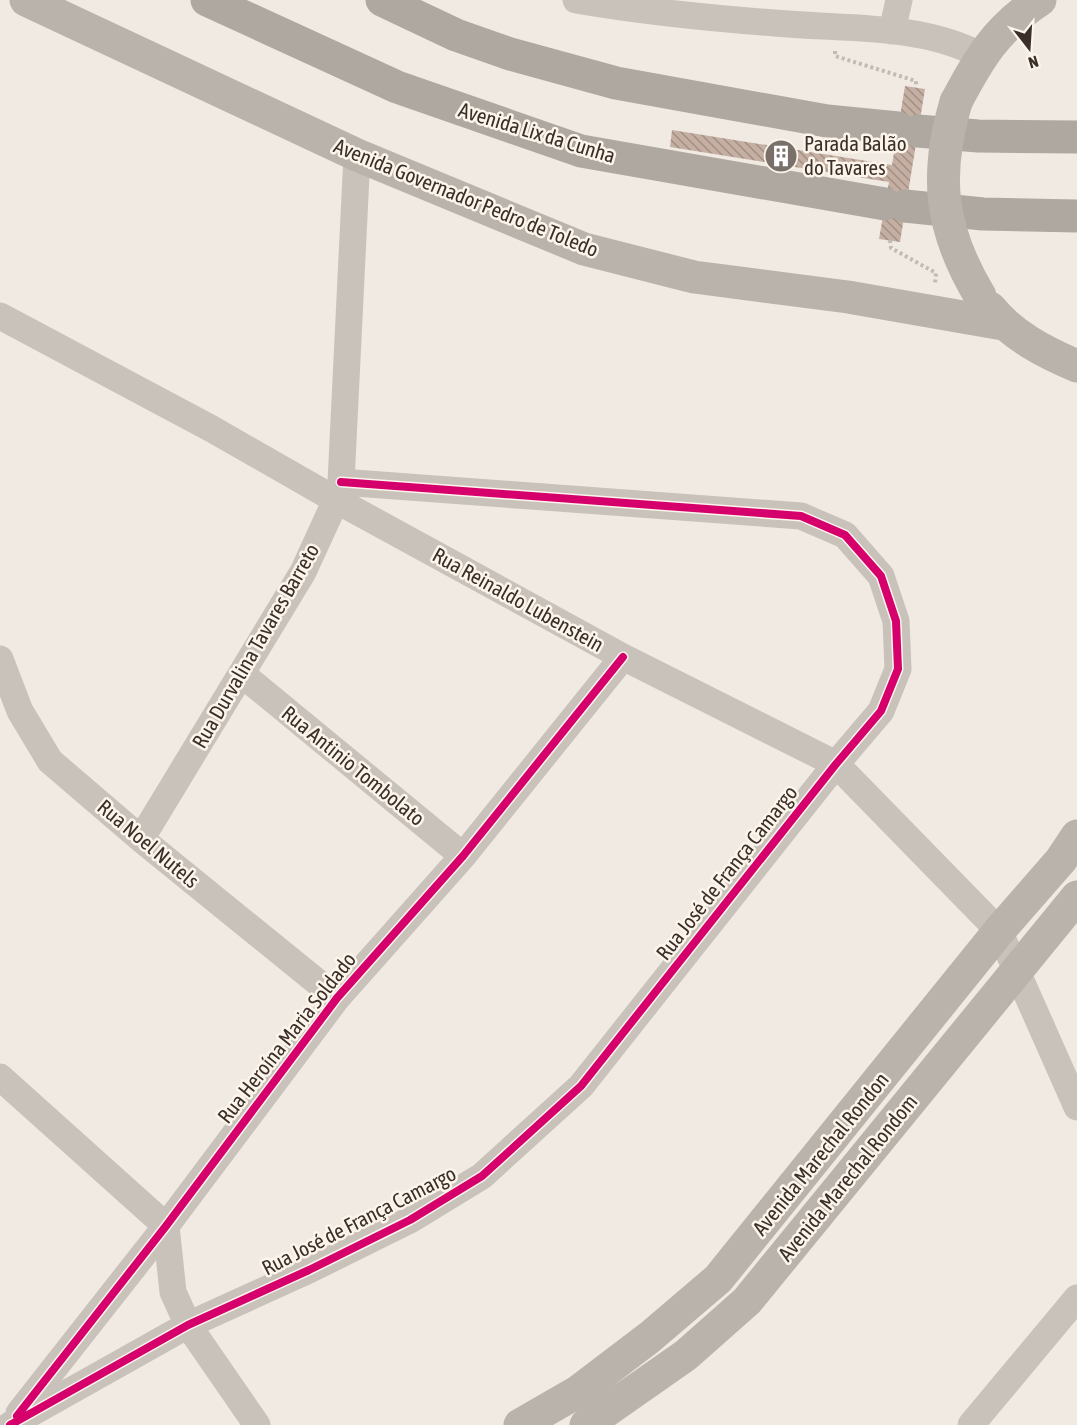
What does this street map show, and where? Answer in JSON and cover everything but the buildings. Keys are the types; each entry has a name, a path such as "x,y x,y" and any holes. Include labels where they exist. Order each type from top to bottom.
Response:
{"highway":[{"name":"Avenida Lix da Cunha","path":"207,0 397,87 581,151 895,205 983,214 1077,216"},
{"path":"382,0 456,35 510,54 616,83 827,121 978,136 1077,137"}],"main road":[{"name":"Avenida Governador Pedro de Toledo","path":"26,0 357,155 584,249 694,277 935,311 1003,324"},
{"path":"1040,0 1000,31 981,55 956,102 946,134 942,168 943,202 950,235 963,267 980,296 1003,324 1041,351 1077,366"},
{"name":"Avenida Marechal Rondon","path":"520,1425 579,1391 650,1337 718,1279 999,931 1061,860 1077,836"},
{"name":"Avenida Marechal Rondom","path":"586,1425 686,1355 747,1301 1077,897"}],"street":[{"path":"576,0 644,11 738,21 892,31 964,46 981,55"},
{"path":"892,31 899,0"},
{"name":"Rua Durvalina Tavares Barreto","path":"141,840 243,675 303,572 339,491 357,155"},
{"name":"Rua Reinaldo Lubenstein","path":"0,316 212,429 339,491 623,657 836,764 999,931"},
{"name":"Rua José de França Camargo","path":"11,1423 188,1325 309,1270 410,1220 482,1176 525,1140 581,1086 836,764 881,711 898,669 896,621 881,576 845,534 801,516 339,491"},
{"name":"Rua Heroína Maria Soldado","path":"11,1423 166,1226 337,998 463,856 623,657"},
{"name":"Rua Noel Nutels","path":"0,659 20,711 50,761 141,840 337,998"},
{"name":"Rua Antinio Tombolato","path":"243,675 463,856"},
{"path":"999,931 1077,1107"},
{"path":"0,1077 166,1226 173,1292 188,1325 257,1425"},
{"path":"971,1425 1077,1298"}],"path":[{"path":"890,240 891,248 936,273 935,311"}],"cycle path":[{"path":"10,1425 188,1325 309,1270 410,1220 482,1176 581,1086 836,764 881,711 898,669 896,621 881,576 845,535 801,516 341,482"},
{"path":"17,1416 166,1226 337,998 463,856 623,657"}],"place":[{"name":"Parada Balão do Tavares","path":"781,156"}]}
